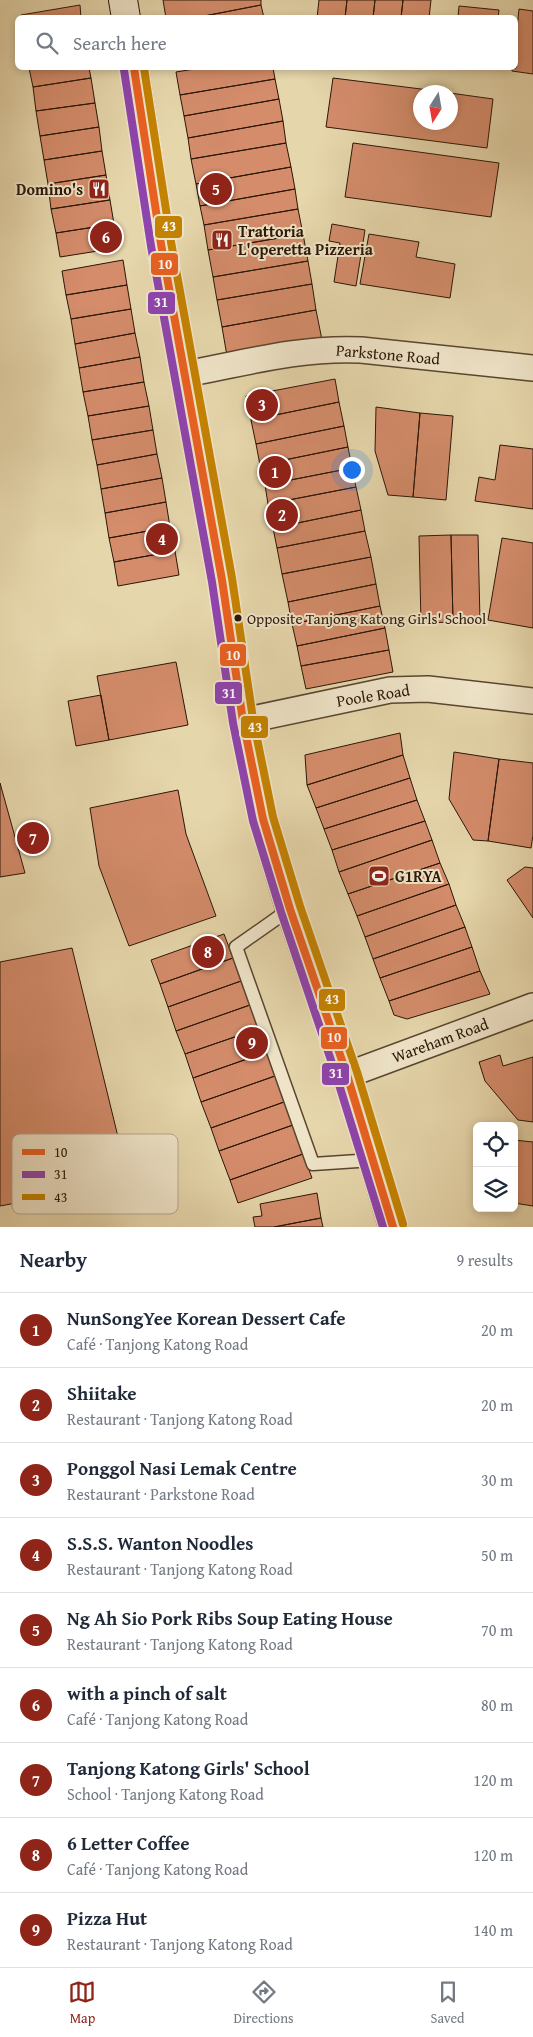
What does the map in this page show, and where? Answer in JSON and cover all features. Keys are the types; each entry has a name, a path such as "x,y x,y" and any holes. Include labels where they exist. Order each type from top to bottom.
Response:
{"main road":[{"path":"123,0 126,15"},
{"path":"134,70 161,244 222,580 243,721 264,818 290,909 347,1075 393,1227"}],"street":[{"name":"Parkstone Road","path":"186,374 296,352 333,348 533,368"},
{"name":"Poole Road","path":"243,721 390,690 428,689 533,701"},
{"name":"Wareham Road","path":"347,1075 533,1006"}],"lane":[{"path":"290,909 236,947 313,1164 373,1160"}],"building":[{"path":"163,0 261,0 261,5 209,15 166,15"},
{"path":"319,0 347,0 345,15 317,15"},
{"path":"347,0 375,0 373,15 345,15"},
{"path":"375,0 403,0 401,15 373,15"},
{"path":"403,0 431,0 429,15 401,15"},
{"path":"80,5 81,15 21,15"},
{"path":"261,5 263,15 209,15"},
{"path":"459,6 499,10 498,15 458,15"},
{"path":"519,9 533,11 533,74 512,71 518,70"},
{"path":"29,70 89,70 91,78 33,87"},
{"path":"188,70 273,70 275,79 180,95 176,72"},
{"path":"91,78 95,103 36,111 33,87"},
{"path":"333,78 413,88 413,130 458,130 458,94 493,99 487,148 326,127"},
{"path":"275,79 279,99 184,116 180,95"},
{"path":"279,99 283,121 188,138 184,116"},
{"path":"95,103 99,127 40,136 36,111"},
{"path":"283,121 286,143 191,159 188,138"},
{"path":"99,127 102,151 44,160 40,136"},
{"path":"286,143 291,167 196,184 191,159"},
{"path":"353,143 499,163 491,217 345,197"},
{"path":"102,151 106,175 48,184 44,160"},
{"path":"291,167 295,189 200,206 196,184"},
{"path":"106,175 110,200 51,209 48,184"},
{"path":"295,189 298,209 204,225 200,206"},
{"path":"110,200 114,224 56,233 51,209"},
{"path":"298,209 303,234 208,250 204,225"},
{"path":"114,224 117,248 60,257 56,233"},
{"path":"332,224 365,230 356,286 334,282 340,243 329,241"},
{"path":"303,234 308,261 213,277 208,250"},
{"path":"369,234 419,242 416,257 455,264 450,298 360,284"},
{"path":"123,260 127,285 66,295 62,271"},
{"path":"308,261 312,284 217,300 213,277"},
{"path":"312,284 316,310 222,327 217,300"},
{"path":"127,285 131,309 71,319 66,295"},
{"path":"131,309 135,333 75,344 71,319"},
{"path":"316,310 322,340 227,356 222,327"},
{"path":"135,333 140,357 79,368 75,344"},
{"path":"140,357 144,382 83,392 79,368"},
{"path":"335,379 339,402 251,420 246,396"},
{"path":"144,382 149,406 88,416 83,392"},
{"path":"339,402 344,426 256,444 251,420"},
{"path":"149,406 153,430 92,440 88,416"},
{"path":"376,407 420,413 413,497 388,495 375,451"},
{"path":"420,413 453,416 446,500 413,497"},
{"path":"344,426 348,447 260,465 256,444"},
{"path":"153,430 157,454 97,465 92,440"},
{"path":"500,445 533,449 533,509 475,501 479,477 495,480"},
{"path":"348,447 352,468 265,485 260,465"},
{"path":"157,454 162,478 101,489 97,465"},
{"path":"352,468 356,487 268,504 265,485"},
{"path":"162,478 166,502 105,513 101,489"},
{"path":"356,487 361,510 273,528 268,504"},
{"path":"166,502 170,527 109,538 105,513"},
{"path":"361,510 365,531 277,548 273,528"},
{"path":"170,527 175,551 114,562 109,538"},
{"path":"365,531 371,557 282,574 277,548"},
{"path":"451,535 453,622 421,623 419,536"},
{"path":"451,535 478,535 480,621 453,622"},
{"path":"502,538 533,543 533,628 488,620"},
{"path":"175,551 179,575 118,586 114,562"},
{"path":"371,557 376,584 288,602 282,574"},
{"path":"376,584 380,606 292,624 288,602"},
{"path":"380,606 385,628 297,646 292,624"},
{"path":"385,628 389,650 301,666 297,646"},
{"path":"389,650 393,672 306,689 301,666"},
{"path":"176,662 188,725 109,740 97,676"},
{"path":"101,695 109,740 76,746 68,701"},
{"path":"400,733 403,755 307,785 305,755"},
{"path":"454,752 499,759 488,841 473,840 449,799"},
{"path":"403,755 410,778 316,808 307,785"},
{"path":"499,759 533,763 533,835 531,848 488,841"},
{"path":"410,778 417,800 324,829 316,808"},
{"path":"0,783 25,873 0,877"},
{"path":"178,790 186,834 216,916 129,946 99,866 90,808"},
{"path":"417,800 425,821 332,850 324,829"},
{"path":"425,821 432,840 339,872 332,850"},
{"path":"432,840 440,863 348,894 339,872"},
{"path":"440,863 449,884 357,916 348,894"},
{"path":"525,867 533,868 533,918 507,880"},
{"path":"449,884 456,905 365,937 357,916"},
{"path":"456,905 465,927 373,959 365,937"},
{"path":"465,927 472,947 380,978 373,959"},
{"path":"224,934 233,958 160,984 151,960"},
{"path":"472,947 480,971 389,1001 380,978"},
{"path":"72,948 117,1134 12,1134 12,1204 0,1206 0,962"},
{"path":"233,958 241,981 168,1007 160,984"},
{"path":"480,971 490,994 407,1019 394,1015 389,1001"},
{"path":"241,981 250,1005 176,1031 168,1007"},
{"path":"250,1005 258,1029 185,1054 176,1031"},
{"path":"258,1029 267,1052 193,1078 185,1054"},
{"path":"267,1052 275,1076 201,1102 193,1078"},
{"path":"500,1055 503,1066 533,1057 533,1122 518,1120 485,1081 479,1062"},
{"path":"275,1076 284,1102 211,1128 201,1102"},
{"path":"284,1102 293,1125 219,1151 211,1128"},
{"path":"293,1125 303,1154 230,1180 219,1151"},
{"path":"518,1140 533,1142 533,1206 518,1204"},
{"path":"303,1154 312,1178 238,1203 230,1180"},
{"path":"317,1193 321,1218 274,1227 255,1227 253,1217 262,1216 260,1204"},
{"path":"321,1218 323,1227 274,1227"}],"transit line":[{"name":"31","path":"124,70 151,246 212,582 233,723 253,821 281,912 337,1078 383,1227"},
{"name":"10","path":"134,70 161,244 222,580 243,721 263,819 290,909 347,1075 393,1227"},
{"name":"43","path":"144,70 171,242 232,578 253,719 273,817 300,906 357,1072 403,1224"}],"place":[{"name":"Domino's","path":"99,189"},
{"name":"Ng Ah Sio Pork Ribs Soup Eating House","path":"216,189"},
{"name":"with a pinch of salt","path":"106,237"},
{"name":"Trattoria L'operetta Pizzeria","path":"222,240"},
{"name":"Ponggol Nasi Lemak Centre","path":"262,405"},
{"name":"NunSongYee Korean Dessert Cafe","path":"275,472"},
{"name":"Shiitake","path":"282,515"},
{"name":"S.S.S. Wanton Noodles","path":"162,539"},
{"name":"Opposite Tanjong Katong Girls' School","path":"238,618"},
{"name":"Tanjong Katong Girls' School","path":"33,838"},
{"name":"G1RYA","path":"379,876"},
{"name":"6 Letter Coffee","path":"208,952"},
{"name":"Pizza Hut","path":"252,1043"}]}
